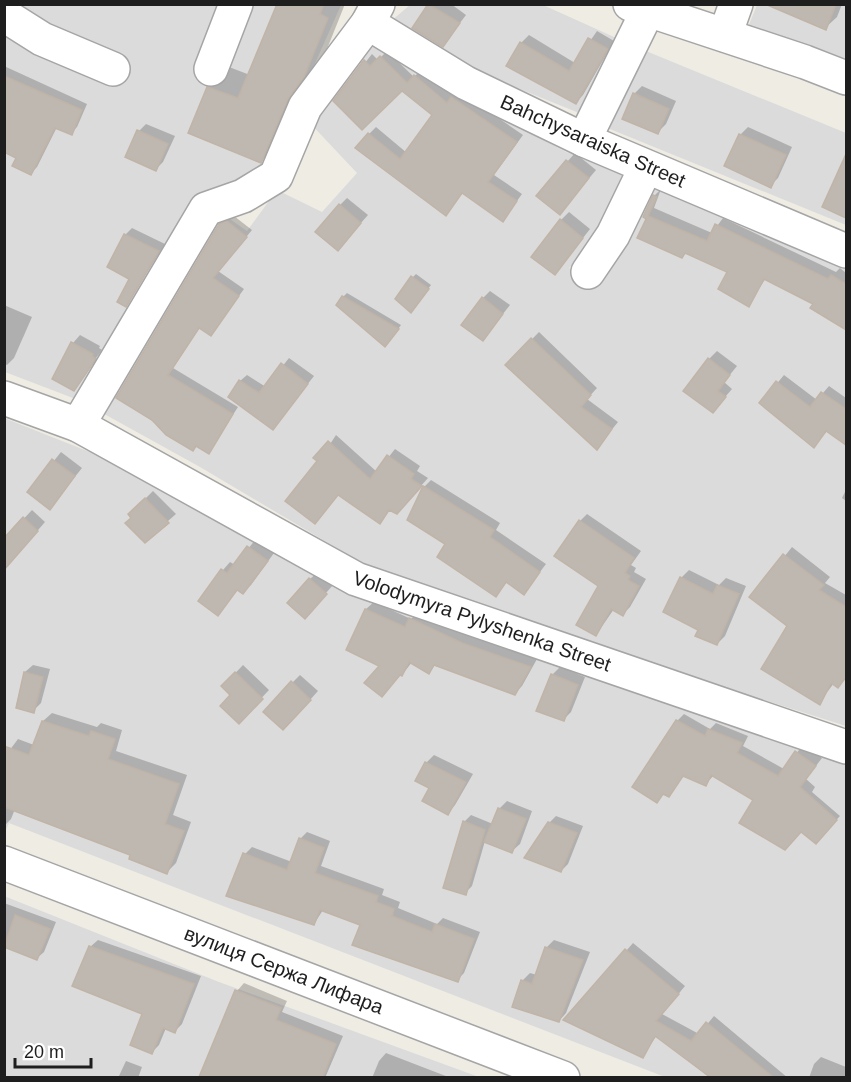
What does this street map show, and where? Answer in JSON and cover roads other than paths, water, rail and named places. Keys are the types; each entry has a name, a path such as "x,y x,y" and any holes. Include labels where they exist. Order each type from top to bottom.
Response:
{"street":[{"path":"211,69 236,4"},
{"path":"725,35 736,4"},
{"path":"584,140 639,8 725,35 846,78"},
{"path":"78,425 206,209 243,196 276,176 305,107 373,14"},
{"name":"Bahchysaraiska Street","path":"373,14 466,83 584,140 846,251"},
{"path":"4,15 42,39 112,69"},
{"path":"588,272 613,235 646,167"},
{"name":"Volodymyra Pylyshenka Street","path":"4,398 78,425 356,579 846,747"},
{"name":"вулиця Сержа Лифара","path":"4,864 563,1077"}]}
